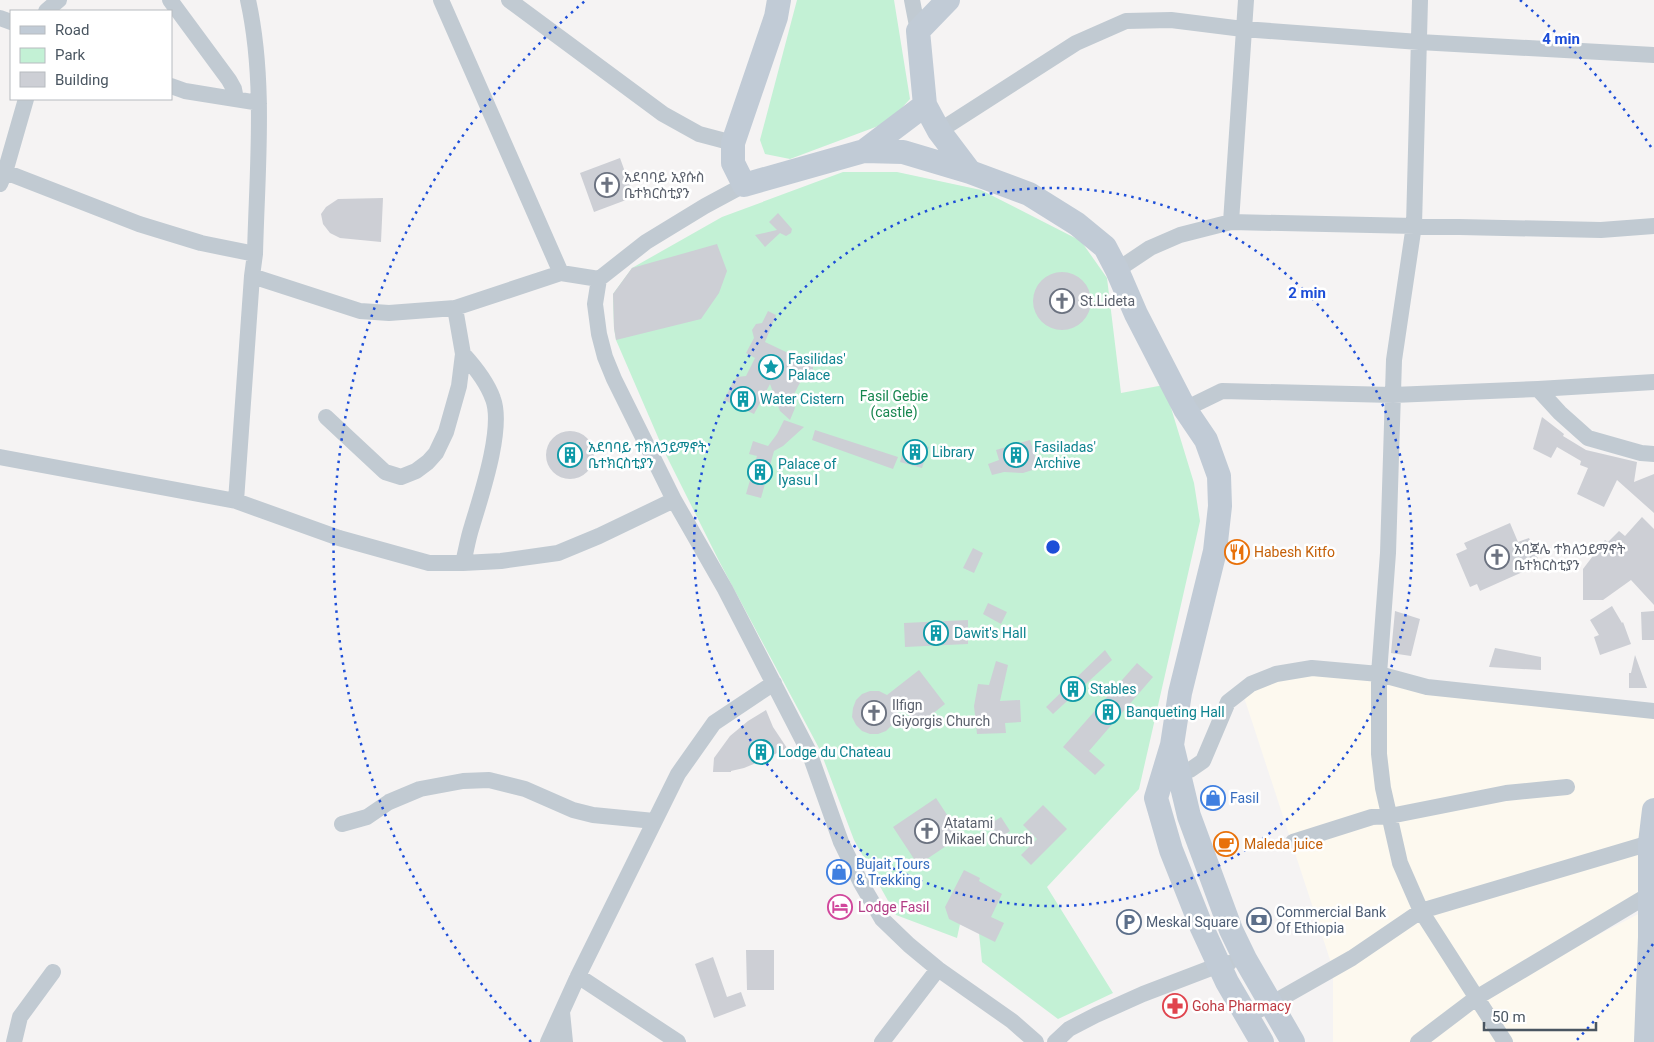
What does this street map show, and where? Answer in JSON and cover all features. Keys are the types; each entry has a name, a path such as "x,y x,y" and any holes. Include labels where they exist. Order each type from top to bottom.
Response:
{"street":[{"path":"47,10 60,0"},
{"path":"170,0 229,80 234,89 236,99"},
{"path":"236,501 255,254 259,103 254,24 248,0"},
{"path":"441,0 561,273"},
{"path":"509,0 663,114 699,134 733,143"},
{"path":"744,185 733,164 733,143 776,17 779,0"},
{"path":"912,0 918,31 925,106 939,131 970,172"},
{"path":"918,31 948,0"},
{"path":"1232,222 1246,0"},
{"path":"1420,0 1414,225 1394,360 1388,553 1379,674 1379,754 1383,788 1400,863 1421,911 1505,1042"},
{"path":"939,131 1076,43 1126,21 1171,20 1243,29 1419,42 1654,55"},
{"path":"172,86 185,91 259,103"},
{"path":"26,100 2,175 139,224 201,243 255,254"},
{"path":"864,151 925,106"},
{"path":"1036,1042 1012,1021 938,969 882,919 861,883 841,842 809,752 725,589 674,500 614,379 605,357 599,334 595,304 599,279 646,242 744,185 864,151 903,152 970,172 1029,194 1078,224 1104,247 1185,409 1206,440 1219,476 1220,506 1215,551 1180,693 1172,745 1170,774 1156,798 1172,850 1202,928 1219,965 1262,1042"},
{"path":"1117,270 1150,248 1180,235 1232,222 1601,230 1654,226"},
{"path":"252,276 360,311 389,313 455,308 561,273 599,279"},
{"path":"326,416 384,472 401,477 416,471 428,462 436,453 446,432 455,405 463,354 455,308"},
{"path":"463,354 475,367 494,400 496,420 486,480 471,528 463,563"},
{"path":"1185,409 1222,391 1393,395 1654,382"},
{"path":"1538,389 1560,413 1588,438 1641,453 1654,454"},
{"path":"0,457 236,501 339,538 429,563 520,559 558,553 599,536 674,500"},
{"path":"1170,774 1190,770 1203,761 1228,702 1251,684 1276,674 1312,668 1379,674 1427,688 1654,711"},
{"path":"548,1042 578,976 678,774 714,723 774,683"},
{"path":"1170,774 1189,816 1231,930 1245,959 1293,1042"},
{"path":"342,824 367,817 389,802 420,789 463,781 489,780 525,789 573,810 593,815 654,821"},
{"path":"1294,842 1372,817 1390,816 1506,793 1567,787"},
{"path":"1646,1042 1652,937 1650,843 1654,810"},
{"path":"1172,850 1198,841"},
{"path":"1246,1016 1352,958 1421,911 1650,843"},
{"path":"1418,1042 1476,998 1650,894"},
{"path":"1054,1042 1069,1029 1143,994 1219,965 1245,959"},
{"path":"882,1042 938,969"},
{"path":"14,1042 20,1017 52,972"},
{"path":"578,976 678,1042"},
{"path":"562,1012 565,1042"}],"shaded area":[{"path":"1312,668 1654,711 1654,1042 1333,1042 1333,969 1242,691","holes":["1650,895 1650,908 1563,953"]}],"green space":[{"path":"797,0 894,0 910,99 889,122 790,159 765,154 760,140"},
{"name":"Fasil Gebie (castle)","path":"843,172 897,172 981,190 1081,241 1107,278 1121,393 1164,385 1194,483 1200,521 1139,789 1047,887 1113,993 1058,1019 982,962 979,933 960,924 957,938 896,915 854,840 820,750 719,561 664,451 616,340 613,294 632,268 722,217"}],"building":[{"name":"አደባባይ ኢየሱስ ቤተክርስቲያን","path":"620,158 634,197 594,212 580,173"},
{"path":"383,198 381,242 340,238 330,233 323,224 321,214 326,207 338,199"},
{"path":"778,213 792,229 791,233 786,236 780,233 765,247 755,235 777,230 769,222"},
{"path":"717,244 727,271 719,293 701,319 616,340 613,294 632,268"},
{"name":"St.Lideta","path":"1062,272 1073,274 1086,285 1091,301 1089,312 1078,325 1062,330 1051,328 1038,317 1033,301 1035,290 1046,277"},
{"path":"768,311 776,315 765,342 803,360 813,355 813,381 803,377 792,398 795,408 790,420 780,411 770,384 754,414 724,400 737,377 746,376 755,358 746,353 754,338 752,330 756,324 762,323"},
{"path":"1542,417 1564,434 1563,436 1586,450 1637,462 1634,482 1654,474 1654,513 1617,480 1604,507 1577,494 1588,468 1580,465 1581,461 1557,447 1551,458 1533,449"},
{"name":"Palace of Iyasu I","path":"784,420 804,427 783,446 774,451 761,498 746,494 757,456 749,454 753,441 768,446"},
{"path":"815,430 898,457 893,469 812,440"},
{"name":"አደባባይ ተክለኃይማኖት ቤተክርስቲያን","path":"570,431 579,433 587,438 592,446 594,455 592,464 587,472 579,477 570,479 561,477 553,472 548,464 546,455 548,446 553,438 561,433"},
{"name":"Fasiladas' Archive","path":"1030,440 1039,468 1023,473 1004,472 992,475 988,464 999,460 996,450"},
{"name":"Library","path":"906,441 929,447 922,468 900,462"},
{"path":"1642,517 1654,529 1654,605 1631,580 1603,600 1583,600 1583,569 1605,540 1608,542 1619,531 1625,536"},
{"name":"አባጃሌ ተክለኃይማኖት ቤተክርስቲያን","path":"1510,523 1518,542 1529,538 1538,559 1525,565 1527,570 1480,591 1477,584 1470,587 1456,554 1467,549 1464,543"},
{"path":"973,548 983,553 974,573 963,568"},
{"path":"988,603 1007,612 1001,624 983,614"},
{"path":"1612,606 1623,622 1631,644 1600,655 1594,637 1599,635 1590,620"},
{"path":"1395,611 1420,619 1411,656 1391,653"},
{"path":"1654,611 1654,640 1642,640 1641,612"},
{"name":"Dawit's Hall","path":"968,620 968,644 905,647 904,623"},
{"path":"1495,648 1541,657 1541,670 1489,667"},
{"name":"Stables","path":"1105,650 1112,660 1053,714 1046,707"},
{"path":"1635,655 1647,688 1629,688 1629,673 1631,673"},
{"path":"996,661 1008,665 1000,701 1020,700 1021,722 1005,723 1006,733 977,734 974,706 978,684 989,685"},
{"name":"Banqueting Hall","path":"1137,663 1153,677 1089,751 1105,765 1095,775 1063,747"},
{"path":"919,670 945,704 917,726 901,705 892,725 886,731 870,734 862,731 856,725 852,717 853,708 856,700 862,694 870,691 879,691 887,695"},
{"path":"766,710 773,727 787,748 744,768 731,772 713,772 714,758 730,736 748,721"},
{"name":"Atatami Mikael Church","path":"936,798 961,836 918,865 893,827"},
{"path":"1043,805 1067,829 1031,865 1021,855 1037,839 1023,825"},
{"path":"1001,817 1010,831 1000,838 990,824"},
{"path":"964,870 980,878 979,881 1002,894 991,917 1004,923 995,942 949,919 945,907"},
{"path":"746,950 774,950 774,990 747,990"},
{"path":"713,957 727,997 741,992 746,1006 714,1018 695,964"}],"place":[{"name":"አደባባይ ኢየሱስ ቤተክርስቲያን","path":"607,185"},
{"name":"St.Lideta","path":"1062,301"},
{"name":"Fasilidas' Palace","path":"771,367"},
{"name":"Water Cistern","path":"743,399"},
{"name":"Library","path":"915,452"},
{"name":"አደባባይ ተክለኃይማኖት ቤተክርስቲያን","path":"570,455"},
{"name":"Fasiladas' Archive","path":"1016,455"},
{"name":"Palace of Iyasu I","path":"760,472"},
{"name":"Habesh Kitfo","path":"1237,552"},
{"name":"አባጃሌ ተክለኃይማኖት ቤተክርስቲያን","path":"1497,557"},
{"name":"Dawit's Hall","path":"936,633"},
{"name":"Stables","path":"1073,689"},
{"name":"Banqueting Hall","path":"1108,712"},
{"name":"Ilfign Giyorgis Church","path":"874,713"},
{"name":"Lodge du Chateau","path":"761,752"},
{"name":"Fasil","path":"1213,798"},
{"name":"Atatami Mikael Church","path":"927,831"},
{"name":"Maleda juice","path":"1226,844"},
{"name":"Bujait Tours & Trekking","path":"839,872"},
{"name":"Lodge Fasil","path":"840,907"},
{"name":"Commercial Bank Of Ethiopia","path":"1259,920"},
{"name":"Meskal Square","path":"1129,922"},
{"name":"Goha Pharmacy","path":"1175,1006"}]}
